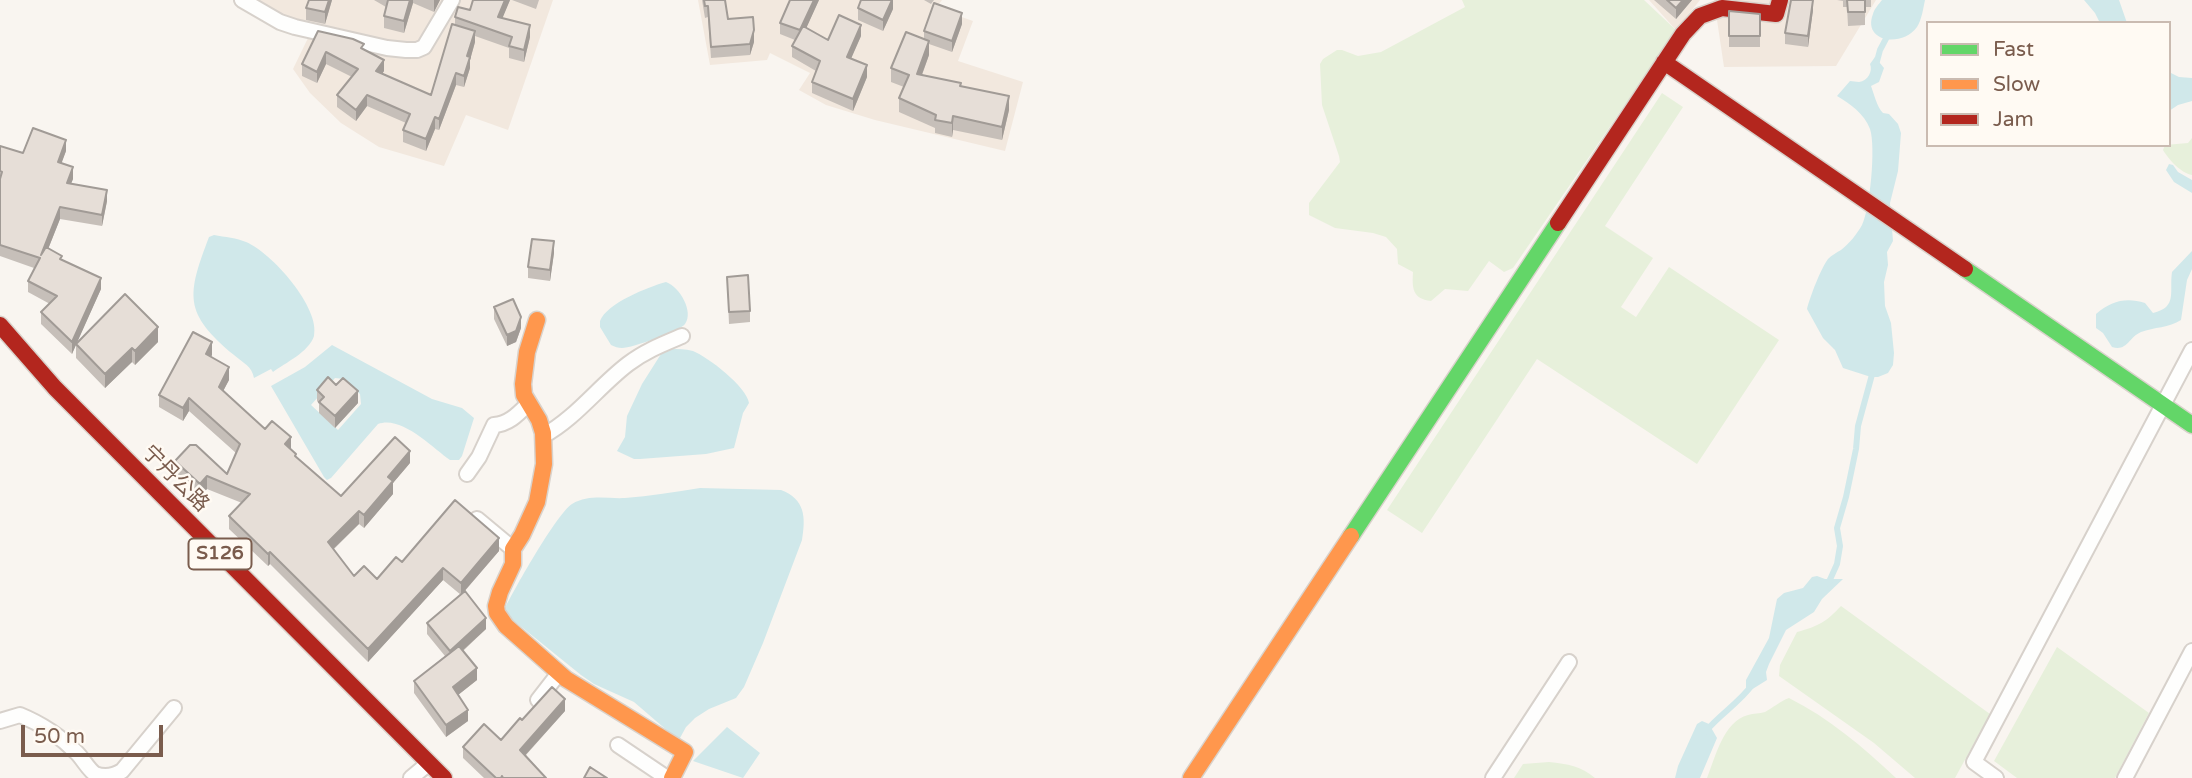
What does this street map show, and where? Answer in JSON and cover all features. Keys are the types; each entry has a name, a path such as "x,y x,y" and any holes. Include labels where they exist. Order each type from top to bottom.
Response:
{"street":[{"path":"242,0 280,22 387,48 417,50 424,47 452,0"},
{"path":"1191,778 1683,34 1700,16 1722,8 1776,14 1780,0"},
{"path":"1664,61 2192,425"},
{"path":"537,320 527,352 523,384 524,395 539,420 543,436 544,464 537,502 513,549 513,564 496,606 497,613 506,626 559,673 685,752 672,778"},
{"name":"宁丹公路","path":"0,325 55,388 444,778"},
{"path":"543,436 564,422 629,363 656,346 682,336"},
{"path":"1996,778 1974,762 2192,350"},
{"path":"467,474 479,457 494,425 504,424 529,404"},
{"path":"477,519 513,549"},
{"path":"2124,778 2192,651"},
{"path":"1493,778 1569,662"},
{"path":"538,700 559,673"},
{"path":"0,721 20,715 35,721 57,734 94,774 104,777 114,776 122,771 174,708"},
{"path":"618,745 664,776 663,778"},
{"path":"411,778 429,763"}],"shaded area":[{"path":"233,0 553,0 508,130 466,115 444,166 379,147 341,123 310,93 293,69 308,38 270,25"},
{"path":"698,0 942,0 936,8 973,21 958,61 1023,82 1005,151 875,120 826,105 799,90 810,73 770,53 767,60 710,65"},
{"path":"1649,0 1700,0 1676,30"},
{"path":"1714,0 1876,0 1836,66 1724,67"}],"green space":[{"path":"1462,0 1644,0 1676,30 1513,268 1504,272 1489,261 1468,291 1445,289 1431,301 1420,298 1414,291 1413,272 1398,264 1397,249 1386,237 1335,228 1309,215 1309,203 1340,162 1322,105 1320,64 1337,50 1358,56 1381,52 1465,7"},
{"path":"1662,93 1683,107 1605,226 1653,258 1621,307 1636,317 1669,267 1779,340 1697,464 1537,359 1422,533 1387,510"},
{"path":"2192,138 2192,175 2176,166 2163,150 2171,144 2188,143"},
{"path":"1841,606 1990,714 1955,778 1915,778 1874,743 1779,676 1780,665 1797,632 1822,623"},
{"path":"2057,647 2149,713 2115,778 2017,778 1994,761"},
{"path":"1789,698 1845,734 1896,778 1707,778 1726,732 1732,725 1739,719 1765,712"},
{"path":"1549,762 1574,766 1595,778 1514,778 1523,764"}],"water":[{"path":"1882,0 1925,0 1917,27 1902,38 1885,39 1878,36 1871,23 1874,10"},
{"path":"2084,0 2119,0 2126,21 2099,21"},
{"path":"1875,57 1884,68 1879,82 1871,86 1881,110 1898,124 1901,133 1898,171 1890,203 1893,241 1887,252 1888,265 1884,282 1885,306 1891,323 1893,365 1888,373 1871,377 1843,368 1835,350 1823,338 1807,309 1825,263 1853,239 1865,217 1872,163 1870,129 1852,106 1837,96 1850,81 1859,82 1867,78 1871,70 1870,64"},
{"path":"2171,73 2192,78 2192,101 2171,110"},
{"path":"2169,164 2192,180 2192,193 2174,182 2166,170"},
{"path":"214,235 246,242 268,257 292,282 310,311 314,324 311,342 302,352 273,372 271,369 254,378 249,368 205,327 198,314 194,302 196,274 209,237"},
{"path":"2192,251 2192,269 2187,280 2181,320 2172,325 2141,332 2125,346 2112,347 2103,333 2096,328 2096,314 2113,303 2125,300 2145,303 2153,313 2166,307 2171,298 2172,272"},
{"path":"666,282 681,294 684,300 688,313 685,324 666,335 635,345 622,348 611,345 600,327 604,314 619,302"},
{"path":"332,345 432,399 462,408 474,418 462,456 459,460 450,460 406,428 387,422 378,424 327,480 271,386 305,367","holes":["335,378 344,379 360,394 361,404 338,430 311,405"]},
{"path":"671,349 693,351 708,359 726,373 747,396 749,403 743,413 734,448 706,454 640,459 617,451 625,437 627,416 642,384 661,354"},
{"path":"700,488 781,490 795,498 799,504 803,516 803,532 763,643 744,687 736,698 695,718 677,739 634,702 594,684 581,675 503,612 546,537 572,504 591,498 634,497"},
{"path":"1812,577 1843,579 1822,599 1814,612 1786,630 1769,664 1767,680 1751,690 1746,689 1746,680 1769,638 1777,599 1784,593 1803,588"},
{"path":"1702,721 1709,724 1717,738 1700,778 1675,778 1697,724"},
{"path":"727,727 760,753 743,778 693,761"}],"building":[{"path":"309,0 329,0 325,12 306,8"},
{"path":"388,0 410,0 404,21 384,16"},
{"path":"473,0 505,0 498,17 530,25 524,50 509,46 512,37 455,17 458,7 470,10"},
{"path":"704,0 725,0 728,19 753,17 754,30 750,44 711,47 708,6 705,6"},
{"path":"790,0 814,0 800,30 780,23"},
{"path":"861,0 892,0 883,20 858,8"},
{"path":"1667,0 1683,0 1676,8"},
{"path":"1791,0 1813,0 1808,36 1785,33"},
{"path":"1847,0 1865,0 1865,12 1848,12"},
{"path":"934,3 962,13 952,41 924,31"},
{"path":"1729,11 1760,14 1760,36 1729,36"},
{"path":"839,15 861,25 847,57 867,65 853,99 812,82 820,61 792,46 803,26 828,40"},
{"path":"452,24 475,31 467,56 470,57 464,76 456,73 439,119 435,117 426,139 403,130 410,114 367,95 356,110 337,95 358,69 326,52 317,72 302,64 318,31 353,39 364,44 361,48 384,60 376,71 431,95"},
{"path":"906,32 929,41 917,74 1009,96 1002,127 953,116 952,123 935,120 936,115 899,98 909,75 891,68"},
{"path":"33,128 66,140 58,162 73,167 67,183 107,190 102,215 60,207 41,255 46,247 62,256 60,259 101,278 72,342 41,312 57,296 28,281 40,258 0,245 0,146 23,153"},
{"path":"532,239 554,241 550,270 528,267"},
{"path":"748,275 750,311 729,312 727,277"},
{"path":"125,294 158,327 135,351 132,348 105,374 76,344"},
{"path":"513,299 521,317 516,331 507,335 494,307"},
{"path":"193,332 212,342 206,354 229,367 219,387 265,429 272,421 291,437 285,444 295,456 341,496 395,437 410,451 388,477 393,481 364,515 359,511 328,542 354,576 364,566 377,579 396,557 402,562 455,500 499,538 461,583 443,568 368,649 270,552 268,554 229,516 250,494 207,476 200,484 175,461 190,445 196,445 227,474 240,444 189,398 183,408 159,395"},
{"path":"328,377 336,385 343,378 358,391 335,416 319,402 324,397 317,390"},
{"path":"465,591 486,618 450,651 427,623"},
{"path":"459,646 477,668 453,687 468,710 446,725 414,681"},
{"path":"552,687 565,699 520,750 546,778 496,778 463,747 484,724 501,740"},
{"path":"590,767 607,778 584,778"}],"waterway":[{"path":"1876,65 1889,33"},
{"path":"1828,584 1837,564 1840,546 1837,528 1856,449 1858,426 1873,371"},
{"path":"1706,731 1752,685"}],"traffic: fast":[{"path":"1351,536 1558,223"},
{"path":"1965,269 2192,425"}],"traffic: slow":[{"path":"537,320 527,352 523,384 524,395 539,420 543,433 544,464 537,502 513,549 513,564 500,592 497,613 506,626 566,679 685,752 672,778"},
{"path":"1191,778 1351,536"}],"traffic: jam":[{"path":"1558,223 1683,34 1700,16 1722,8 1776,14 1780,0"},
{"path":"1664,62 1965,269"},
{"path":"0,325 55,388 444,778"}]}
